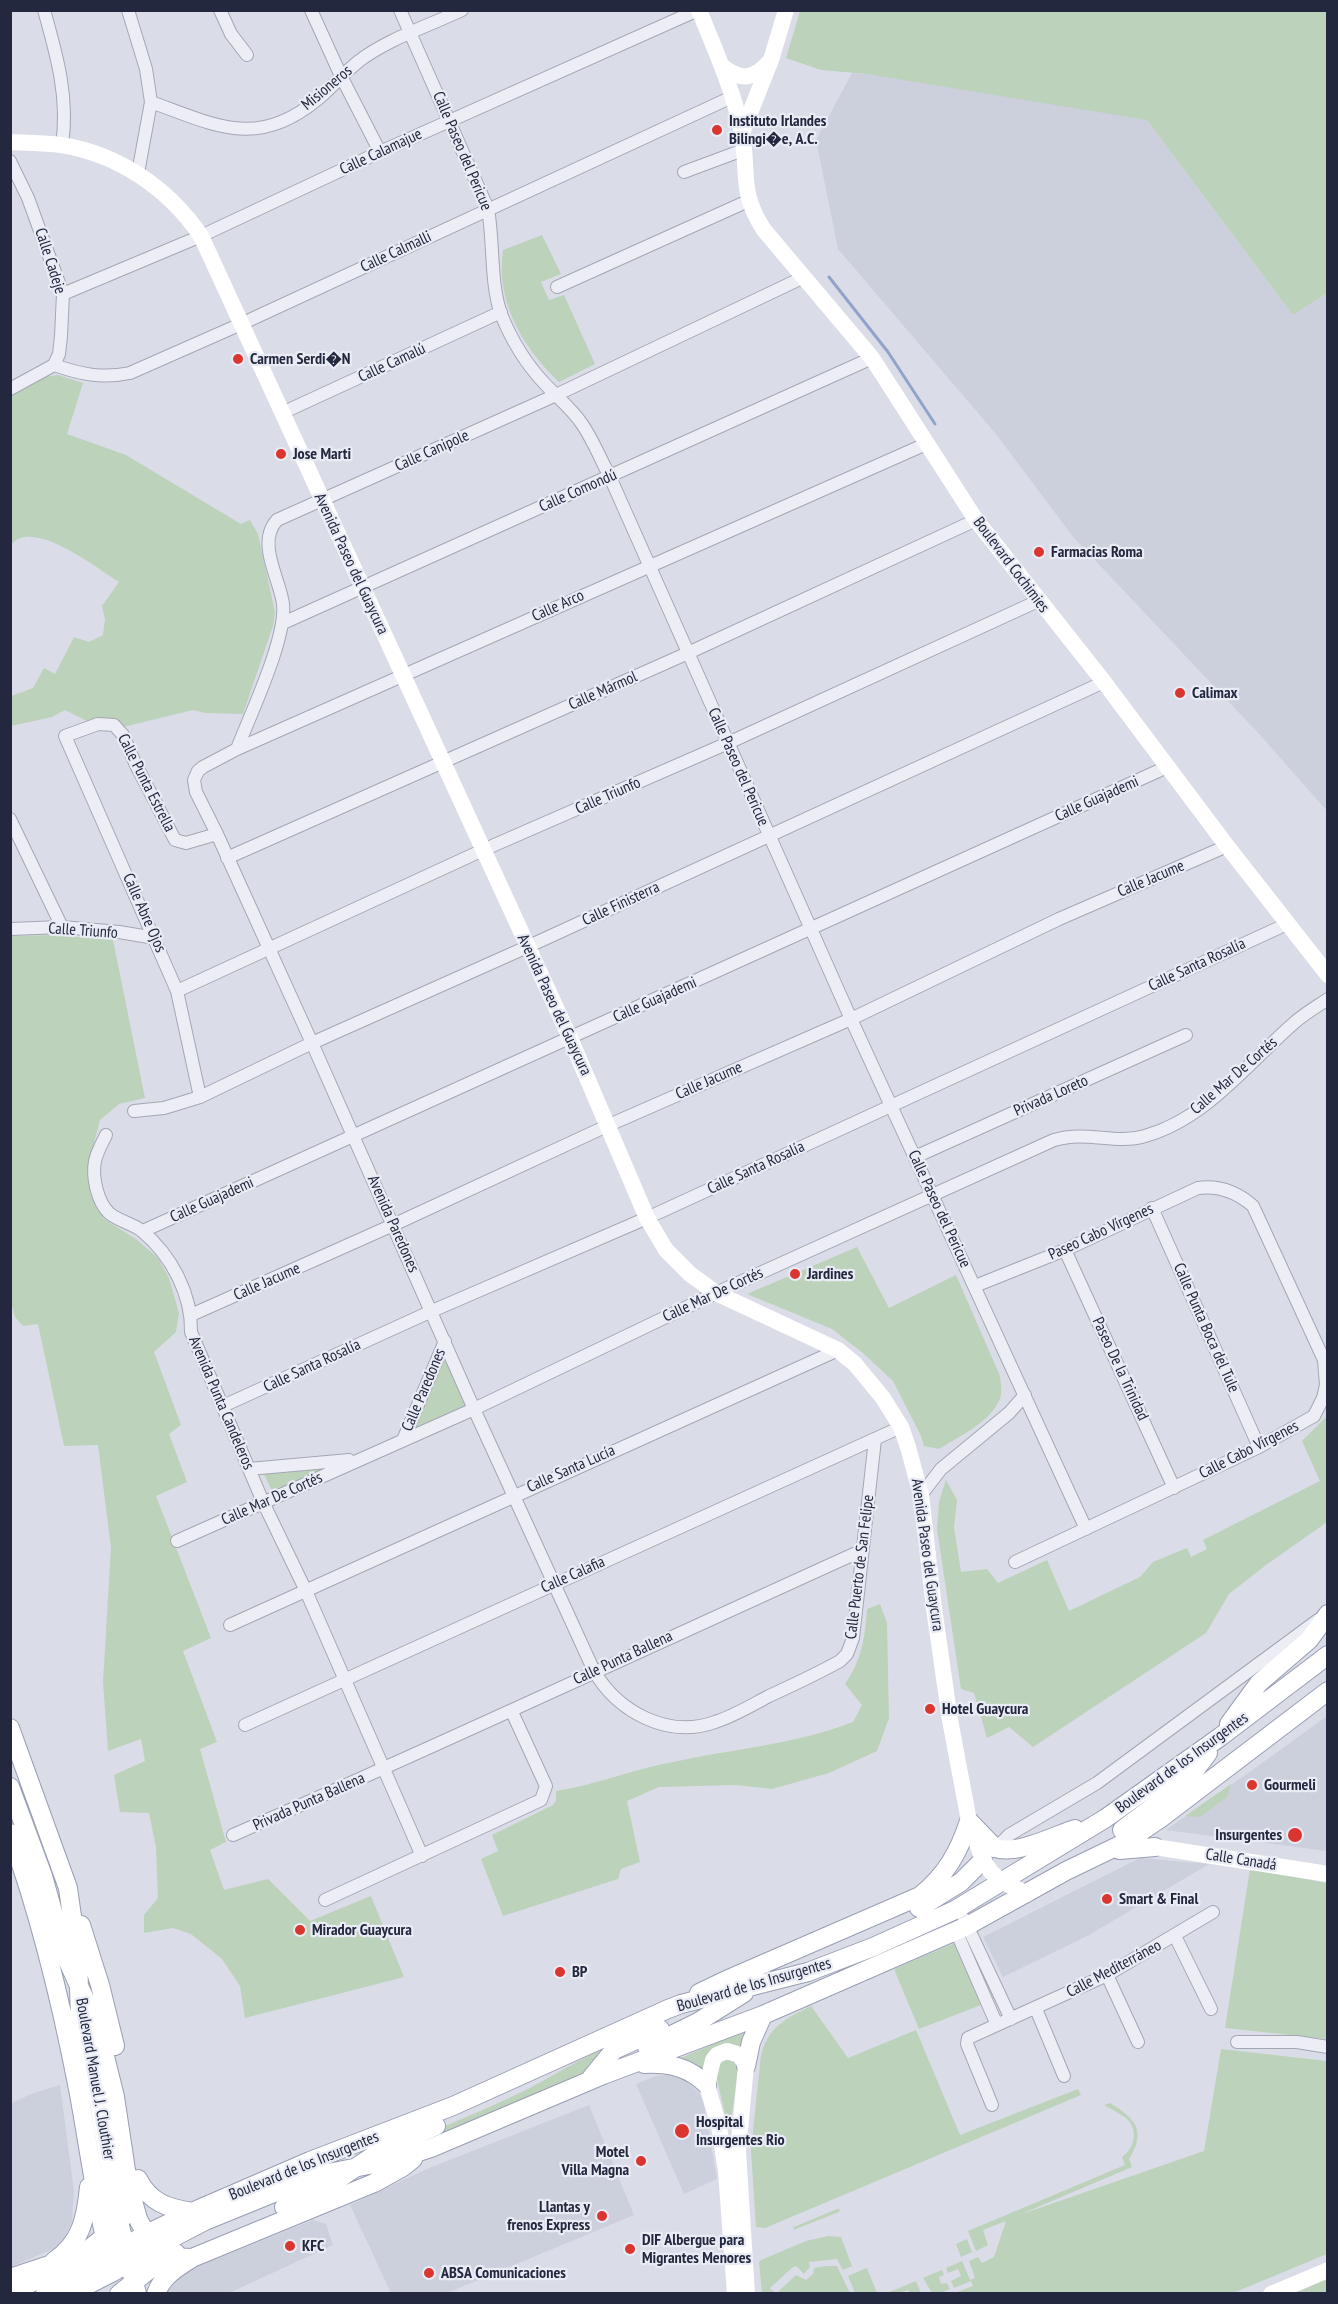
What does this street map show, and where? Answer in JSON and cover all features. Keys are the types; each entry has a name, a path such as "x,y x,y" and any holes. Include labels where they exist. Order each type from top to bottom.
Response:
{"main road":[{"path":"1066,1871 1173,1794 1186,1782 1251,1692 1309,1641 1328,1614"},
{"name":"Boulevard de los Insurgentes","path":"156,2246 192,2212 310,2161 537,2070 674,2007 788,1979 836,1962 955,1910 1106,1818 1220,1737 1328,1655"},
{"name":"Boulevard de los Insurgentes","path":"70,2294 94,2282 119,2259 156,2246 205,2221 297,2183 336,2170 420,2153 595,2078 763,2015 962,1929 1066,1871 1124,1843 1161,1818 1328,1691"},
{"name":"Boulevard Manuel J. Clouthier","path":"10,1728 68,1888 76,1941 80,2017 99,2103 119,2222 119,2259 127,2291"},
{"path":"10,1787 43,1876 65,1955 98,2028 115,2097 133,2204 156,2246 192,2258"},
{"path":"595,2078 636,2053 720,2010 751,1988 796,1962 916,1909 942,1895 961,1882 989,1854 1016,1849 1106,1818"},
{"path":"969,1821 989,1854"},
{"path":"595,2078 615,2050 667,2026 674,2007 724,1981 920,1896 933,1886 954,1859 969,1821"},
{"name":"Boulevard Manuel J. Clouthier","path":"10,1833 26,1878 52,1973 78,2093 104,2235 119,2259"},
{"path":"1105,1852 1140,1846 1155,1847"},
{"path":"10,2292 68,2265 119,2222 133,2204 138,2179 118,2056 92,1956 68,1888"},
{"path":"746,2066 751,2042 763,2015"},
{"path":"630,2064 658,2063 676,2066 696,2074 707,2085"},
{"path":"355,2167 382,2150 507,2094 537,2070"},
{"path":"156,2294 163,2280 171,2272 192,2258 374,2183 403,2167 420,2153"},
{"path":"10,2278 47,2265 65,2253 80,2234 86,2210 91,2170"},
{"path":"138,2179 147,2193 158,2203 169,2208 192,2212"},
{"path":"127,2291 156,2246"},
{"path":"47,2265 68,2265 94,2282"},
{"name":"Boulevard de los Insurgentes","path":"45,2294 94,2282"}],"street":[{"path":"44,10 65,95 66,113 62,145"},
{"path":"128,10 146,69 150,102 138,173"},
{"path":"220,10 231,34 247,55"},
{"path":"311,10 341,76 380,152"},
{"name":"Calle Paseo del Pericue","path":"400,10 488,209 501,312 514,342 524,357 582,424 610,477 810,929 1086,1528"},
{"name":"Misioneros","path":"150,102 212,124 243,130 276,123 317,99 341,76 375,51 462,10"},
{"name":"Boulevard Cochimies","path":"698,10 722,66 732,97 742,141 748,201 764,230 872,358 976,520 1104,682 1227,846 1328,975"},
{"name":"Calle Calamajue","path":"63,294 201,236 380,152 698,10"},
{"path":"684,172 742,141 786,10"},
{"path":"722,66 732,74 744,77 761,70 771,60"},
{"name":"Calle Calmalli","path":"54,365 83,375 115,376 130,373 732,97"},
{"name":"Avenida Paseo del Guaycura","path":"10,142 62,145 102,157 138,173 178,206 201,236 570,1038 647,1218 676,1262 716,1293 838,1350 870,1380 901,1427 921,1495 950,1720 969,1821"},
{"name":"Calle Cadeje","path":"10,161 28,198 63,294 59,354 54,365"},
{"path":"557,287 748,201"},
{"name":"Calle Canipole","path":"237,749 283,623 283,604 268,547 271,526 283,517 556,395 804,277"},
{"name":"Calle Camalú","path":"282,413 501,312"},
{"name":"Calle Comondú","path":"283,623 872,358"},
{"path":"10,389 54,365"},
{"name":"Calle Arco","path":"195,776 202,766 237,749 926,444"},
{"name":"Calle Mármol","path":"227,858 688,653 976,520"},
{"name":"Calle Triunfo","path":"177,991 483,850 728,743 1038,601"},
{"name":"Calle Finisterra","path":"134,1111 164,1108 200,1097 312,1043 527,947 1104,682"},
{"name":"Calle Punta Estrella","path":"65,736 98,724 108,723 119,728 176,840 186,843 217,834"},
{"name":"Calle Abre Ojos","path":"65,736 177,991 200,1097"},
{"name":"Calle Guajademi","path":"142,1231 1167,767"},
{"name":"Avenida Paredones","path":"195,776 196,792 270,950 474,1409 594,1671"},
{"path":"10,819 62,927"},
{"name":"Calle Jacume","path":"191,1315 609,1125 851,1019 1059,919 1227,846"},
{"name":"Calle Santa Rosalía","path":"223,1406 432,1311 647,1218 1287,924"},
{"name":"Calle Triunfo","path":"10,929 62,927 155,938"},
{"name":"Calle Mar De Cortés","path":"177,1541 474,1409 716,1293 1066,1137 1098,1136 1117,1139 1144,1137 1174,1125 1205,1105 1296,1021 1328,999"},
{"name":"Privada Loreto","path":"915,1157 1186,1035"},
{"name":"Avenida Punta Candeleros","path":"106,1135 95,1161 97,1193 109,1213 142,1231 163,1252 176,1272 191,1315 191,1332 263,1502 306,1591 422,1856"},
{"name":"Paseo Cabo Vírgenes","path":"975,1286 1065,1250 1198,1188 1209,1186 1228,1190"},
{"name":"Calle Cabo Vírgenes","path":"1016,1562 1259,1447 1314,1416 1323,1398 1326,1372 1324,1360 1253,1206 1242,1196 1228,1190"},
{"name":"Calle Punta Boca del Tule","path":"1152,1208 1259,1447"},
{"name":"Paseo De la Trinidad","path":"1065,1250 1174,1488"},
{"name":"Calle Paredones","path":"403,1440 445,1341"},
{"name":"Calle Santa Lucía","path":"230,1625 838,1350"},
{"path":"921,1495 941,1469 1009,1413 1025,1395"},
{"name":"Calle Calafia","path":"245,1725 901,1427"},
{"name":"Calle Puerto de San Felipe","path":"594,1671 603,1687 618,1702 657,1724 682,1728 714,1723 832,1666 847,1654 854,1638 875,1439"},
{"path":"249,1469 359,1460"},
{"name":"Calle Punta Ballena","path":"385,1769 512,1712 594,1671 863,1550"},
{"path":"1027,1894 1001,1881 991,1872 989,1854 1009,1835 1097,1783 1328,1614"},
{"path":"325,1900 541,1800 546,1785 512,1712"},
{"name":"Privada Punta Ballena","path":"233,1835 385,1769"},
{"name":"Calle Canadá","path":"1155,1847 1328,1874"},
{"path":"955,1910 960,1913 962,1929 981,1988 997,2025"},
{"name":"Calle Mediterráneo","path":"992,2105 967,2042 969,2038 1107,1975 1213,1912"},
{"path":"962,1929 994,1982 1011,2019"},
{"path":"1175,1936 1211,2009"},
{"path":"1107,1975 1138,2042"},
{"path":"981,1988 994,1982"},
{"path":"1036,2009 1064,2076"},
{"path":"1237,2042 1297,2042 1328,2047"},
{"path":"735,2294 726,2171 719,2127 707,2085 713,2060 722,2052 734,2052 741,2055 746,2066 738,2151 747,2294"},
{"path":"1272,2294 1328,2270"}],"shaded area":[{"path":"852,73 935,80 1147,120 1293,315 1327,293 1327,811 1262,737 1074,538 996,434 838,249 816,140"},
{"path":"1327,1716 1327,1851 1166,1830 1258,1766"},
{"path":"1140,1858 1209,1864 1089,1935 1003,1977 983,1937"},
{"name":"Hospital Insurgentes Rio","path":"669,2075 685,2080 700,2094 717,2179 684,2194 636,2084 656,2076"},
{"path":"60,2085 74,2191 72,2222 60,2246 11,2267 10,2104 31,2094"},
{"path":"589,2105 634,2215 447,2293 391,2293 350,2205 427,2169"},
{"path":"313,2220 326,2224 333,2245 229,2293 166,2294 180,2276 196,2267"}],"green space":[{"path":"800,11 1327,11 1327,293 1293,315 1147,120 867,74 821,70 786,58"},
{"path":"542,235 561,274 541,282 549,300 564,295 595,364 559,382 523,339 503,287 503,250"},
{"path":"58,375 83,383 67,434 126,455 241,524 250,520 258,534 275,612 273,626 243,714 205,713 193,710 119,728 89,722 65,710 52,717 11,726 11,696 33,688 44,668 55,674 74,637 89,642 103,635 105,619 102,606 119,582 81,557 49,541 34,537 21,538 11,545 11,394 44,377"},
{"path":"55,935 113,940 145,1098 119,1104 100,1120 89,1162 91,1195 104,1219 136,1239 158,1258 169,1278 179,1313 176,1332 154,1352 181,1425 169,1434 187,1482 156,1496 211,1638 183,1651 217,1742 200,1749 226,1842 210,1850 224,1890 268,1879 310,1921 371,1896 404,1977 245,2018 240,1986 222,1959 191,1934 173,1928 144,1933 144,1915 158,1898 156,1847 149,1813 120,1812 114,1775 145,1761 141,1739 108,1751 103,1682 111,1548 98,1445 64,1446 38,1324 23,1326 15,1317 11,1303 10,936"},
{"path":"857,1247 889,1308 956,1275 1000,1376 1001,1397 993,1411 972,1429 939,1449 924,1446 893,1381 864,1354 832,1329 747,1294"},
{"path":"445,1355 466,1405 414,1430"},
{"path":"1327,1416 1327,1522 1229,1594 1206,1633 1033,1747 1009,1727 987,1738 974,1693 961,1689 937,1529 939,1502 946,1480 957,1500 954,1527 961,1572 987,1569 998,1583 1047,1560 1069,1611 1140,1577 1153,1562 1187,1548 1191,1557 1207,1549 1203,1540 1320,1481 1302,1441"},
{"path":"335,1464 273,1493 263,1472"},
{"path":"880,1604 887,1623 889,1718 877,1751 829,1773 772,1789 736,1785 659,1787 627,1801 640,1862 621,1869 618,1879 503,1916 481,1859 498,1851 492,1835 553,1805 556,1801 556,1791 658,1765 809,1736 853,1722 862,1705 845,1684 862,1648 867,1609"},
{"path":"1231,1784 1227,1797 1200,1817 1185,1816"},
{"path":"1250,1869 1327,1883 1327,2039 1225,2028"},
{"path":"955,1943 981,2005 919,2029 894,1969"},
{"path":"811,2006 848,2058 916,2030 960,2135 1078,2089 1081,2095 765,2228 756,2227 751,2150 761,2055 764,2045 779,2024"},
{"path":"754,2026 742,2049 704,2070 681,2058"},
{"path":"608,2047 579,2078 413,2147 399,2145 511,2097"},
{"path":"1221,2049 1327,2061 1327,2254 1233,2293 957,2292 973,2286 971,2281 954,2288 951,2281 961,2276 958,2269 948,2273 946,2268 962,2261 970,2280 975,2278 969,2261 978,2257 982,2263 994,2257 1006,2221 983,2230 988,2245 976,2251 968,2231 1125,2165 1122,2157 1132,2144 1133,2127 1126,2118 1104,2105 1110,2103 1126,2114 1136,2126 1137,2141 1129,2159 1132,2167 1019,2215 1204,2151"},
{"path":"731,2056 738,2069 732,2115 729,2118 725,2114 715,2071 716,2065"},
{"path":"840,2209 839,2212 793,2230 794,2227"},
{"path":"828,2236 841,2237 852,2266 843,2270 837,2259 809,2262 810,2267 804,2274 796,2266 793,2267 770,2288 775,2293 762,2293 759,2262 761,2260 806,2241"},
{"path":"967,2239 972,2252 961,2257 956,2244"},
{"path":"837,2266 850,2293 780,2293 779,2291 796,2275 806,2280 813,2274 814,2268"},
{"path":"867,2268 877,2293 855,2293 848,2276"},
{"path":"942,2270 944,2275 939,2277 941,2284 947,2283 950,2289 932,2293 923,2278"},
{"path":"1327,2279 1326,2293 1293,2294"},
{"path":"916,2281 921,2293 910,2293 908,2290 887,2293"}],"waterway":[{"path":"829,277 888,352 935,424"}],"place":[{"name":"Instituto Irlandes Bilingi�e, A.C.","path":"717,130"},
{"name":"Carmen Serdi�N","path":"238,359"},
{"name":"Jose Marti","path":"281,454"},
{"name":"Farmacias Roma","path":"1039,552"},
{"name":"Calimax","path":"1180,693"},
{"name":"Jardines","path":"795,1274"},
{"name":"Hotel Guaycura","path":"930,1709"},
{"name":"Gourmeli","path":"1252,1785"},
{"name":"Insurgentes","path":"1295,1835"},
{"name":"Smart & Final","path":"1107,1899"},
{"name":"Mirador Guaycura","path":"300,1930"},
{"name":"BP","path":"560,1972"},
{"name":"Hospital Insurgentes Rio","path":"682,2131"},
{"name":"Motel Villa Magna","path":"641,2161"},
{"name":"Llantas y frenos Express","path":"602,2216"},
{"name":"KFC","path":"290,2246"},
{"name":"DIF Albergue para Migrantes Menores","path":"630,2249"},
{"name":"ABSA Comunicaciones","path":"429,2273"}]}
